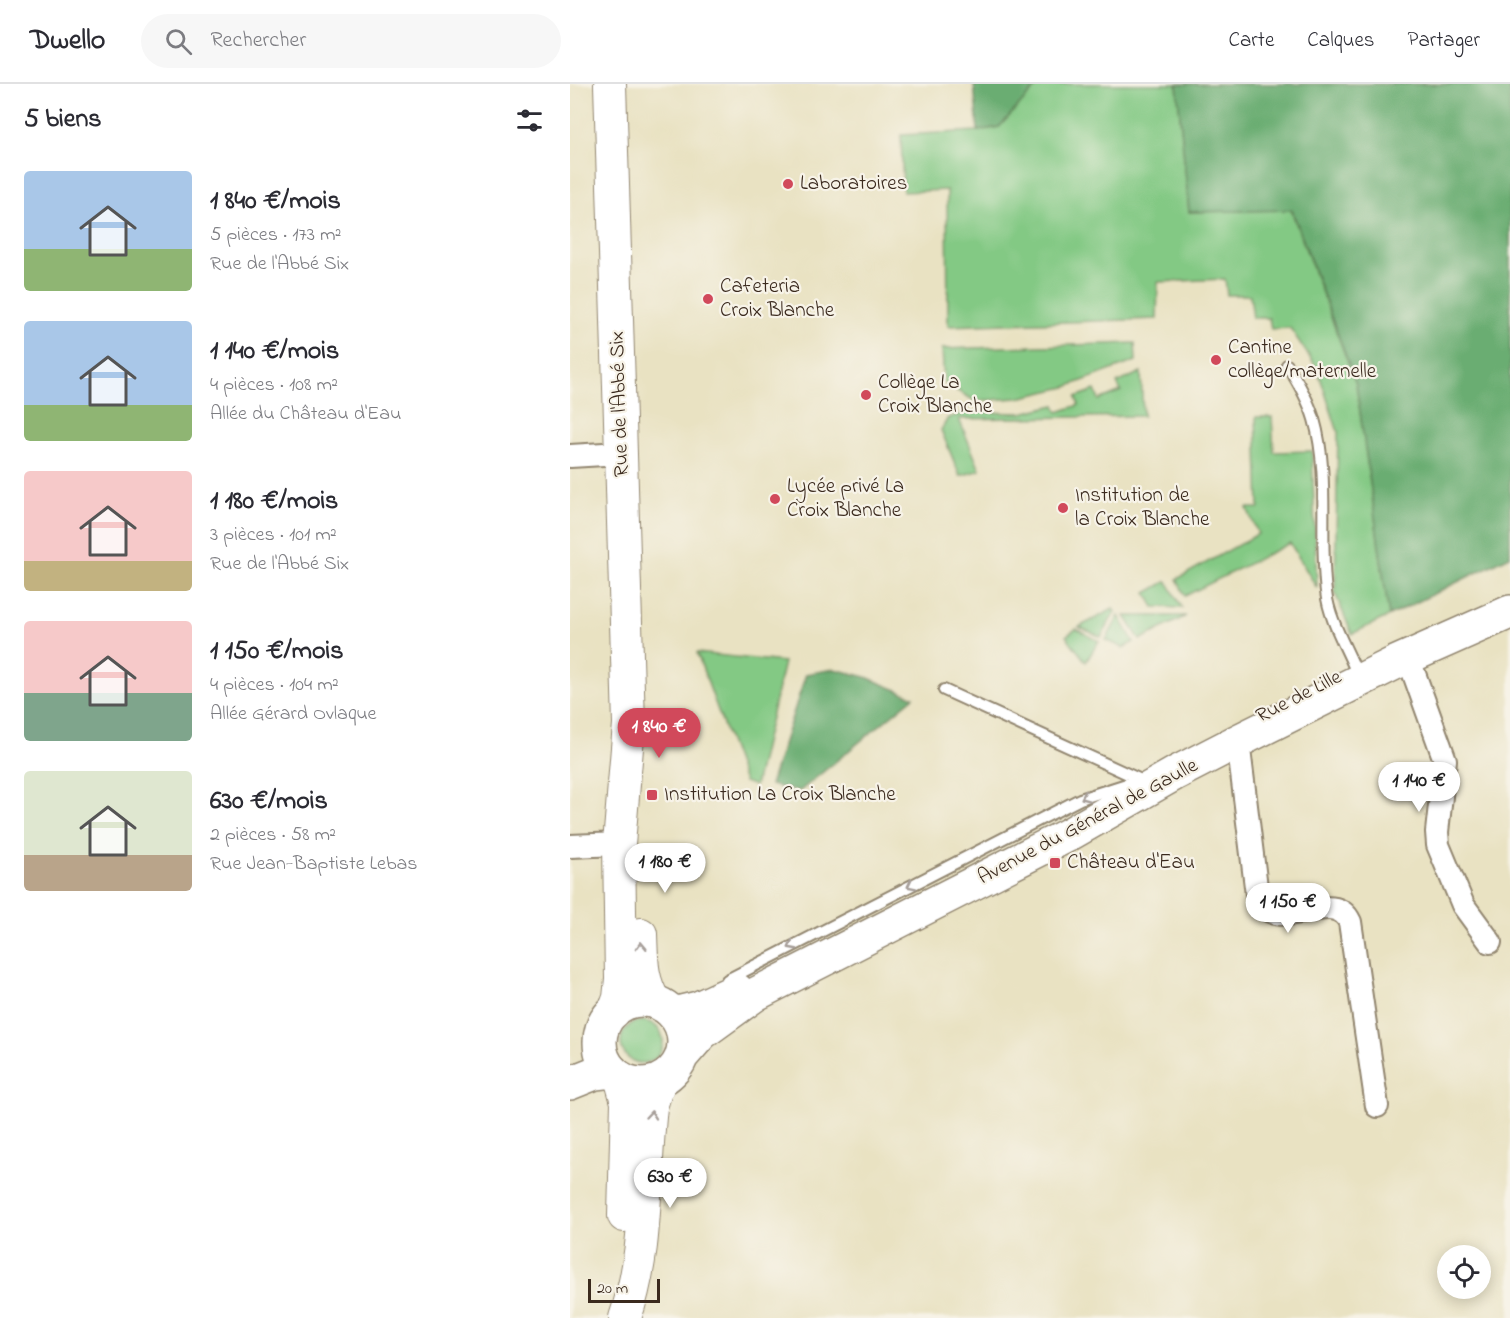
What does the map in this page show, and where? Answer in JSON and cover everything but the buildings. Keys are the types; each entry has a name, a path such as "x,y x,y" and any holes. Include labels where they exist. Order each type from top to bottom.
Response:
{"main road":[{"name":"Rue de l'Abbé Six","path":"607,1024 619,998 621,979 619,844 629,724 628,615 610,84"},
{"name":"Rue de Lille","path":"1095,806 1170,762 1355,669 1424,636 1510,600"},
{"name":"Avenue du Général de Gaulle","path":"672,1067 702,1033 756,994 1028,856 1238,741 1408,657 1510,612"},
{"name":"Rue de l'Abbé Six","path":"629,724 638,799 642,969 646,987 670,1005"},
{"name":"Avenue du Général de Gaulle","path":"670,1005 698,1008 725,996 1095,806"},
{"path":"570,1060 588,1050 607,1024 626,1004 635,1001 670,1005 684,1035 672,1067 656,1090 651,1107 642,1240 632,1297 625,1318"},
{"path":"607,1024 603,1058 616,1074 627,1102 625,1205 620,1269 612,1318"},
{"path":"570,1083 595,1074 616,1074 629,1082 644,1084 672,1067"}],"street":[{"path":"570,456 621,453"},
{"path":"1408,657 1445,760 1437,832 1438,845 1463,905 1490,942"},
{"path":"1238,741 1257,895 1260,902 1265,909 1280,915 1335,908 1347,915 1350,922 1377,1106"},
{"path":"570,846 619,844"}],"lane":[{"path":"1287,365 1302,388 1314,418 1319,447 1326,594 1334,621 1355,669"},
{"path":"944,690 1141,780"},
{"path":"715,987 1080,799 1141,780"}],"green space":[{"path":"974,84 1039,84 999,127 978,131"},
{"path":"1039,84 1177,84 1189,212 1291,210 1356,384 1389,616 1352,634 1335,593 1338,432 1317,368 1290,328 1271,329 1269,318 1253,318 1250,295 1227,295 1225,279 1158,282 1157,319 948,326 947,190 903,192 901,135 978,131 999,127"},
{"path":"1177,84 1510,84 1510,556 1389,616 1356,384 1292,210 1189,212"},
{"path":"1135,343 1136,361 1066,387 1018,398 975,401 944,383 942,349"},
{"path":"1141,372 1143,416 959,419 980,470 960,476 941,430 948,418 967,412 1022,413 1055,405 1058,412 1079,405 1076,397 1095,390 1099,400 1121,391 1117,383"},
{"path":"1256,417 1272,417 1274,452 1312,451 1317,588 1290,543 1185,596 1177,579 1258,534 1247,508 1259,508"},
{"path":"1167,581 1182,608 1154,607 1146,593"},
{"path":"1113,609 1115,612 1101,637 1079,627"},
{"path":"1119,616 1134,642 1123,648 1106,640"},
{"path":"1125,616 1186,616 1140,640"},
{"path":"1076,629 1099,641 1086,662 1066,636"},
{"path":"697,653 784,662 755,786 744,782"},
{"path":"834,669 866,677 914,697 800,791 770,785 806,674"},
{"path":"642,1021 657,1027 663,1042 657,1057 642,1063 627,1057 621,1042 627,1027"}],"place":[{"name":"Laboratoires","path":"788,184"},
{"name":"Cafeteria Croix Blanche","path":"708,299"},
{"name":"Cantine collège/maternelle","path":"1216,360"},
{"name":"Collège La Croix Blanche","path":"866,395"},
{"name":"Lycée privé La Croix Blanche","path":"775,499"},
{"name":"Institution de la Croix Blanche","path":"1063,508"},
{"name":"Institution La Croix Blanche","path":"652,795"},
{"name":"Château d'Eau","path":"1055,863"}]}
